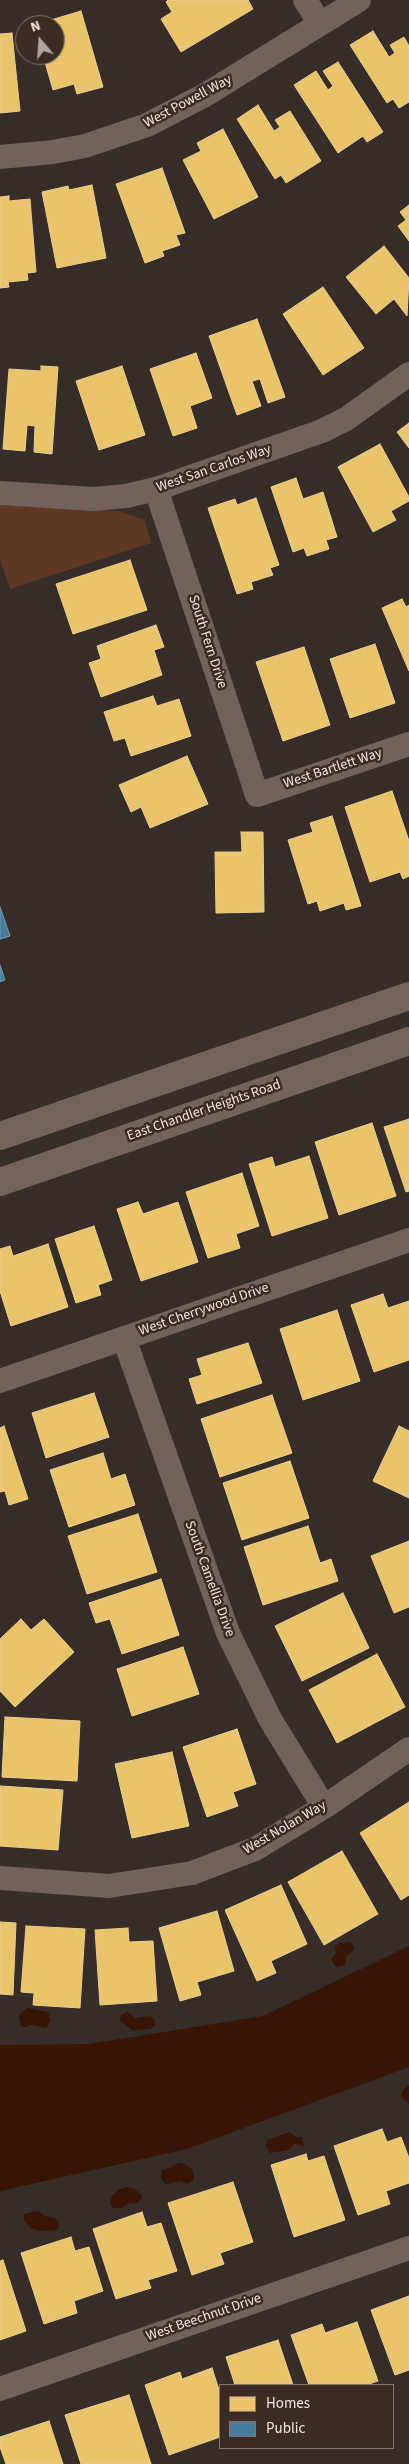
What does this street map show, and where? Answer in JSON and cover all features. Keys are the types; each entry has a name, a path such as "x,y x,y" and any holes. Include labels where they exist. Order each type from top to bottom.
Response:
{"main road":[{"path":"0,1136 409,996"},
{"name":"East Chandler Heights Road","path":"0,1182 409,1040"}],"street":[{"path":"306,0 320,24"},
{"name":"West Powell Way","path":"0,157 53,152 85,146 147,125 205,95 359,0"},
{"name":"West San Carlos Way","path":"0,493 94,499 126,496 156,489 322,431 346,419 409,374"},
{"name":"South Fern Drive","path":"156,489 257,794"},
{"name":"West Bartlett Way","path":"257,794 409,744"},
{"name":"West Cherrywood Drive","path":"0,1380 409,1240"},
{"name":"South Camellia Drive","path":"124,1338 228,1633 270,1719 324,1807"},
{"name":"West Nolan Way","path":"0,1878 109,1886 192,1873 255,1849 324,1807 409,1749"},
{"name":"West Beechnut Drive","path":"0,2389 409,2248"}],"shaded area":[{"path":"0,505 119,511 145,520 151,543 10,589 0,559"},
{"path":"350,1942 354,1946 353,1951 346,1957 345,1965 335,1967 331,1958 336,1953 335,1947 339,1943"},
{"path":"409,1946 409,2067 187,2149 0,2191 0,2045 89,2044 263,2016"},
{"path":"27,2008 48,2012 51,2020 46,2028 29,2025 28,2027 21,2027 19,2015"},
{"path":"127,2011 135,2018 151,2016 154,2019 155,2025 150,2029 132,2030 120,2021 121,2015"},
{"path":"409,2085 409,2104 401,2097 403,2090"},
{"path":"290,2132 296,2137 302,2137 304,2146 295,2144 288,2150 270,2153 266,2146 267,2140"},
{"path":"179,2163 185,2164 193,2170 194,2179 188,2183 180,2181 164,2183 161,2177 162,2171"},
{"path":"126,2187 133,2188 141,2194 142,2198 136,2204 129,2203 121,2208 113,2208 110,2203 112,2196 118,2190"},
{"path":"38,2211 45,2216 56,2219 59,2224 58,2230 43,2231 30,2228 24,2220 24,2214"}],"building: Homes":[{"path":"168,0 248,0 253,9 181,52 161,19 172,12 166,2"},
{"path":"81,11 103,87 77,94 74,84 53,90 46,65 65,65 65,16"},
{"path":"373,31 389,57 395,53 390,45 404,37 409,46 409,102 399,108 393,99 387,103 350,45"},
{"path":"12,33 20,111 0,113 0,34"},
{"path":"338,62 383,132 367,142 363,136 338,153 294,85 316,71 328,90 333,86 323,71"},
{"path":"258,105 274,131 280,127 275,120 290,111 321,161 286,183 281,175 275,179 237,119"},
{"path":"223,129 258,197 214,219 183,160 201,151 197,143"},
{"path":"162,168 185,233 176,235 180,245 162,251 164,256 145,263 116,184"},
{"path":"92,185 106,258 57,268 42,192 68,186 69,190"},
{"path":"9,196 9,201 30,199 36,272 27,273 28,280 8,282 9,287 0,288 0,197"},
{"path":"409,205 409,241 398,226 406,220 400,212"},
{"path":"384,246 409,278 407,316 394,299 376,314 346,277"},
{"path":"323,287 364,348 323,375 283,314"},
{"path":"257,319 285,397 268,403 260,379 252,381 261,406 237,415 209,336"},
{"path":"196,353 212,398 190,406 197,428 173,436 150,369"},
{"path":"41,366 58,367 52,454 34,452 35,426 27,425 25,451 3,449 9,369 41,371"},
{"path":"122,366 145,435 99,450 76,381"},
{"path":"409,423 409,448 397,432"},
{"path":"380,444 409,497 409,501 391,511 396,520 373,532 338,467"},
{"path":"296,478 303,499 323,492 337,537 326,540 329,549 307,556 304,548 293,552 271,487"},
{"path":"256,498 279,565 270,568 273,575 251,582 253,589 237,594 208,508 235,499 237,505"},
{"path":"130,560 147,610 73,634 56,584"},
{"path":"402,599 406,607 409,605 409,671 382,608"},
{"path":"156,625 164,647 154,650 162,675 101,697 89,663 101,659 97,646"},
{"path":"375,644 395,703 350,718 330,659"},
{"path":"304,647 330,725 283,741 256,662"},
{"path":"153,696 157,706 179,699 191,736 131,756 125,738 114,741 104,712"},
{"path":"187,756 208,804 150,828 141,807 131,812 119,785"},
{"path":"392,791 409,841 409,876 403,879 400,872 370,882 345,807"},
{"path":"332,816 361,906 346,910 344,903 320,911 317,901 308,904 288,840 313,832 310,823"},
{"path":"241,832 263,832 264,912 216,913 215,852 242,852"},
{"path":"409,1119 409,1191 406,1192 384,1127"},
{"path":"372,1123 396,1196 339,1215 315,1142"},
{"path":"309,1156 328,1218 272,1236 249,1164 272,1157 275,1167"},
{"path":"242,1173 259,1226 236,1234 240,1248 208,1258 186,1192"},
{"path":"138,1202 143,1214 178,1202 198,1262 141,1281 117,1209"},
{"path":"94,1226 112,1280 98,1285 101,1295 76,1303 55,1239"},
{"path":"48,1244 68,1307 11,1326 0,1291 0,1249 10,1246 13,1256"},
{"path":"383,1294 388,1308 409,1301 409,1360 374,1372 351,1305"},
{"path":"337,1310 360,1381 303,1400 280,1329"},
{"path":"248,1343 262,1383 197,1404 189,1379 202,1375 197,1359"},
{"path":"94,1393 109,1437 46,1458 32,1413"},
{"path":"272,1395 292,1453 220,1477 201,1419"},
{"path":"4,1426 28,1499 9,1505 5,1491 0,1492 0,1428"},
{"path":"399,1426 409,1431 409,1498 373,1481"},
{"path":"103,1453 111,1479 125,1474 135,1505 69,1527 50,1470"},
{"path":"290,1461 309,1518 242,1540 223,1483"},
{"path":"138,1514 157,1572 87,1594 68,1536"},
{"path":"308,1526 320,1563 331,1559 338,1581 263,1605 244,1547"},
{"path":"409,1541 409,1607 394,1613 371,1556"},
{"path":"161,1579 179,1635 122,1654 110,1619 96,1623 89,1603"},
{"path":"343,1593 369,1648 302,1681 275,1626"},
{"path":"21,1619 31,1630 44,1619 74,1652 15,1707 0,1691 0,1639"},
{"path":"183,1647 199,1694 132,1716 117,1669"},
{"path":"377,1654 405,1707 337,1743 309,1690"},
{"path":"5,1717 80,1721 77,1781 2,1777"},
{"path":"237,1729 256,1784 233,1792 238,1806 207,1817 183,1747"},
{"path":"172,1752 189,1826 132,1838 115,1764"},
{"path":"0,1786 63,1790 58,1850 0,1846"},
{"path":"409,1802 409,1895 401,1900 360,1833"},
{"path":"342,1851 378,1914 324,1945 288,1882"},
{"path":"281,1885 307,1944 271,1961 276,1973 257,1981 225,1910"},
{"path":"217,1911 234,1971 197,1982 201,1995 180,2001 159,1928"},
{"path":"0,1922 16,1923 13,1995 0,1994"},
{"path":"26,1926 85,1929 80,2008 33,2005 34,1993 21,1992"},
{"path":"128,1928 129,1942 153,1941 157,2001 100,2005 95,1930"},
{"path":"382,2129 387,2142 401,2137 409,2158 409,2183 386,2191 390,2204 358,2215 334,2146"},
{"path":"306,2154 308,2161 324,2156 345,2220 294,2237 271,2165"},
{"path":"233,2182 253,2242 220,2253 224,2264 192,2275 168,2203"},
{"path":"142,2212 147,2227 161,2223 177,2271 148,2280 151,2288 116,2299 93,2229"},
{"path":"71,2237 75,2251 89,2247 103,2291 74,2301 77,2313 44,2324 21,2253"},
{"path":"3,2260 26,2331 0,2340 0,2261"},
{"path":"409,2296 409,2370 395,2375 371,2310"},
{"path":"357,2322 378,2381 369,2384 309,2384 291,2335 322,2324 325,2333"},
{"path":"278,2340 293,2384 235,2384 226,2357"},
{"path":"212,2368 219,2390 219,2437 169,2455 145,2385 180,2372 182,2379"},
{"path":"129,2395 151,2464 81,2464 65,2415"},
{"path":"49,2421 63,2464 6,2464 0,2447 0,2437"}],"building: Public":[{"path":"0,907 10,936 0,939"},
{"path":"0,965 5,980 0,982"}]}
